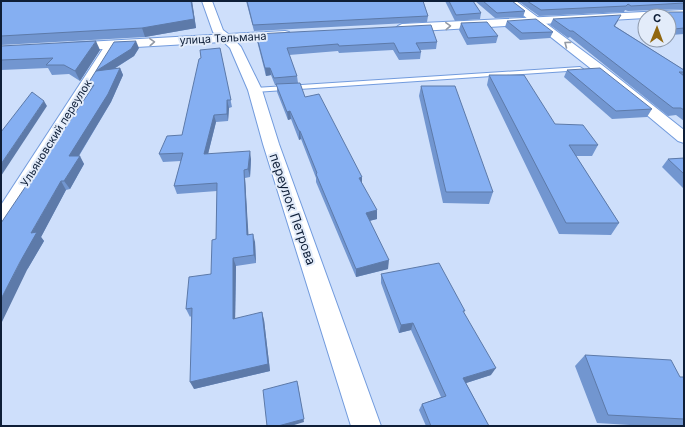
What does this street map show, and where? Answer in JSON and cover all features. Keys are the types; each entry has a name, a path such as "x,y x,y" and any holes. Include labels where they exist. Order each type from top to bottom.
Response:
{"street":[{"name":"переулок Петрова","path":"207,1 218,32 227,38 235,47 255,90 271,144 366,426"},
{"path":"510,1 598,68 684,138"},
{"path":"394,29 684,13"},
{"name":"улица Тельмана","path":"56,47 299,34"},
{"name":"Ульяновский переулок","path":"1,221 112,44"}],"lane":[{"path":"255,90 598,68"}],"building":[{"path":"1,1 191,1 194,19 142,28 1,36"},
{"path":"247,1 423,1 428,16 253,25"},
{"path":"449,1 473,1 481,13 456,15"},
{"path":"483,1 512,1 525,11 497,13"},
{"path":"527,1 684,1 684,3 631,6 628,4 626,6 541,10"},
{"path":"677,12 684,12 684,28 677,29"},
{"path":"621,15 614,26 637,40 637,48 649,48 684,70 684,72 679,72 684,76 684,110 681,108 673,108 573,31 570,31 553,19"},
{"path":"536,19 553,32 522,33 507,21"},
{"path":"487,22 498,36 468,38 461,23"},
{"path":"431,25 437,42 416,43 421,52 399,53 394,43 339,46 338,44 287,48 297,76 274,78 270,68 265,68 256,34"},
{"path":"96,41 75,71 64,65 46,65 53,58 1,60 1,46"},
{"path":"136,41 131,49 96,71 120,68 108,94 69,156 80,156 64,181 61,181 31,233 37,232 1,299 1,223 94,85 89,82 114,42"},
{"path":"220,48 231,100 227,100 227,114 214,115 204,154 250,151 248,169 244,170 247,235 253,234 254,255 233,258 233,319 262,312 268,364 190,382 192,308 186,309 189,277 211,274 212,240 216,239 217,183 174,186 183,153 159,154 167,136 182,135 199,59 201,58 200,50"},
{"path":"600,68 652,109 616,111 567,70"},
{"path":"489,75 524,75 555,124 583,125 598,145 569,145 619,223 566,223"},
{"path":"300,83 305,97 319,94 362,177 359,178 377,210 366,213 389,260 356,269 316,174 317,173 300,131 290,111 287,112 276,84"},
{"path":"421,86 455,86 493,192 446,192"},
{"path":"32,92 44,101 1,164 1,132"},
{"path":"684,158 684,174 668,159"},
{"path":"439,263 465,311 463,311 496,368 463,378 489,426 431,426 422,404 446,396 413,323 401,325 381,274"},
{"path":"585,355 671,360 680,377 684,377 684,419 608,415"},
{"path":"297,381 304,419 278,426 267,426 263,390"}]}
